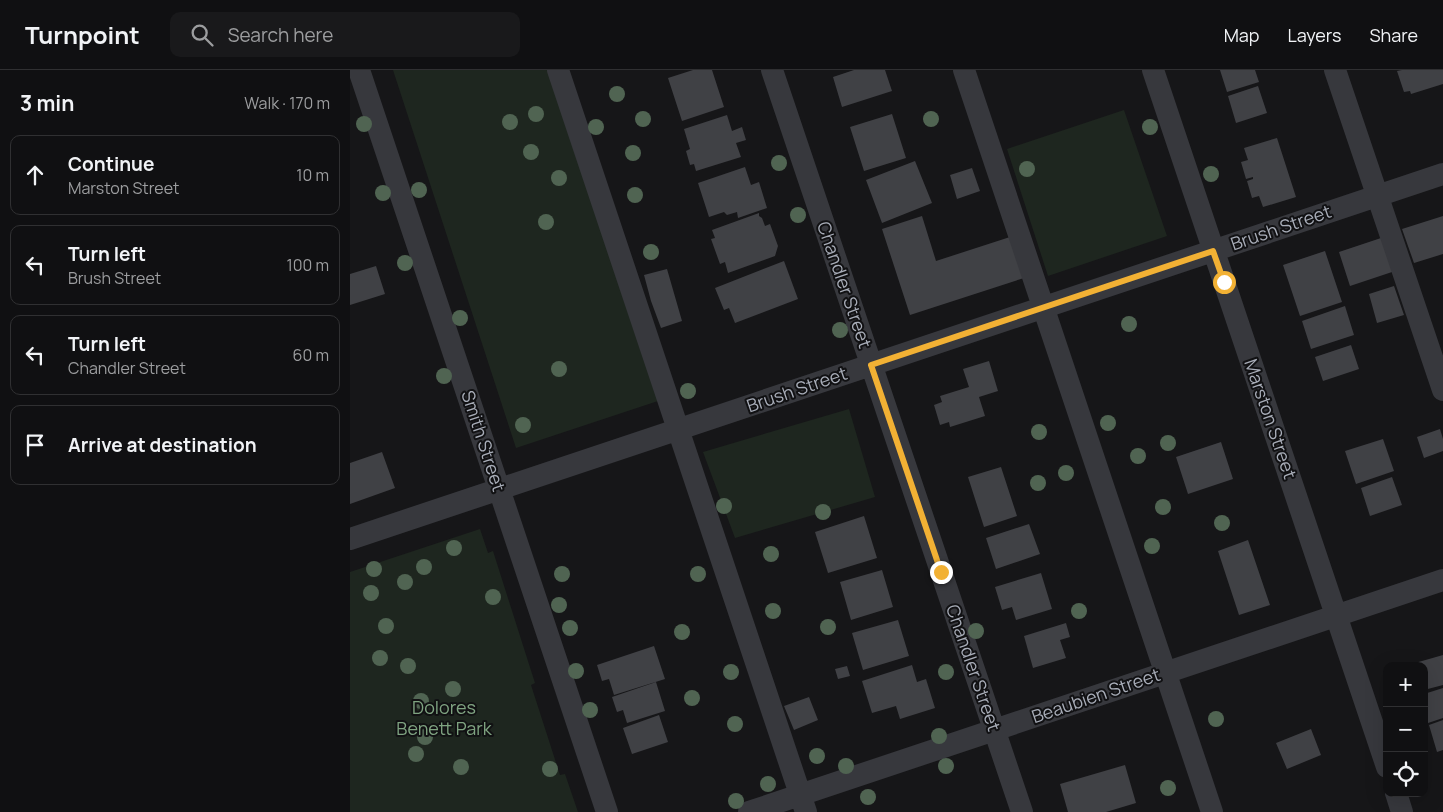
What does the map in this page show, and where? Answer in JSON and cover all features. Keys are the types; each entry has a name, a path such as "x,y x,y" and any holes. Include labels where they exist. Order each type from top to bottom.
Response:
{"street":[{"name":"Smith Street","path":"359,70 607,812"},
{"path":"558,70 803,803"},
{"name":"Chandler Street","path":"772,70 1022,812"},
{"path":"964,70 1212,812"},
{"name":"Marston Street","path":"1153,70 1383,755"},
{"path":"1335,70 1443,390"},
{"name":"Brush Street","path":"350,539 1443,174"},
{"name":"Beaubien Street","path":"749,812 803,803 994,730 1443,580"},
{"path":"1397,797 1402,812"}],"green space":[{"path":"393,70 550,70 658,401 516,448"},
{"path":"1124,110 1167,236 1048,276 1007,149"},
{"path":"849,409 875,497 735,538 703,452"},
{"name":"Dolores Benett Park","path":"480,529 488,553 493,551 535,683 531,685 560,775 565,774 578,812 350,812 350,572"}],"building":[{"path":"693,70 712,70 724,107 682,121 668,78"},
{"path":"854,70 885,70 892,91 842,107 833,77"},
{"path":"1220,70 1255,70 1259,82 1227,92"},
{"path":"1443,70 1443,84 1411,94 1410,91 1404,92 1397,71"},
{"path":"1258,86 1267,113 1236,123 1228,96"},
{"path":"892,114 906,158 864,171 850,127"},
{"path":"727,115 732,131 742,127 746,140 736,143 741,157 696,171 694,164 690,165 686,151 690,149 684,129"},
{"path":"1277,138 1296,197 1263,207 1259,196 1252,198 1247,181 1253,179 1253,177 1246,179 1241,162 1248,160 1244,148"},
{"path":"915,161 932,203 882,223 866,180"},
{"path":"745,167 751,185 759,182 767,208 738,218 737,212 727,215 724,212 709,217 698,183"},
{"path":"972,168 980,191 957,199 950,175"},
{"path":"759,213 765,226 770,224 778,246 775,256 728,273 725,262 720,264 711,239 715,238 712,230"},
{"path":"922,216 936,261 1010,237 1024,278 910,315 882,229"},
{"path":"1443,216 1443,254 1414,263 1402,229"},
{"path":"1384,237 1395,271 1350,286 1339,252"},
{"path":"1325,251 1342,302 1300,316 1283,265"},
{"path":"784,261 798,299 735,323 729,308 724,310 715,288"},
{"path":"376,266 385,294 350,305 350,274"},
{"path":"667,269 682,321 661,328 644,275"},
{"path":"1394,286 1404,315 1377,323 1369,294"},
{"path":"1345,306 1354,335 1311,349 1302,321"},
{"path":"1351,345 1359,369 1323,381 1315,357"},
{"path":"989,361 998,391 979,397 985,416 950,427 949,422 940,425 934,405 942,402 940,396 969,387 963,369"},
{"path":"1440,429 1443,439 1443,451 1424,458 1417,437"},
{"path":"1383,439 1394,471 1356,484 1345,451"},
{"path":"1221,442 1233,479 1188,494 1176,457"},
{"path":"382,452 395,488 350,504 350,463"},
{"path":"1001,467 1017,516 984,527 968,477"},
{"path":"1392,477 1402,505 1370,516 1361,488"},
{"path":"864,516 877,558 828,573 815,532"},
{"path":"1029,524 1040,554 996,569 986,538"},
{"path":"1248,540 1270,605 1239,615 1218,551"},
{"path":"882,570 893,607 851,620 840,582"},
{"path":"1041,573 1052,609 1016,620 1012,607 1002,610 995,587"},
{"path":"898,620 909,656 863,670 852,633"},
{"path":"1066,623 1070,637 1060,640 1066,658 1033,668 1024,636"},
{"path":"654,646 665,679 614,695 609,679 602,681 597,665"},
{"path":"1443,655 1443,685 1428,689 1428,662 1418,662"},
{"path":"912,665 917,682 926,679 935,708 900,719 896,706 872,713 862,681"},
{"path":"847,666 850,676 838,679 835,669"},
{"path":"656,682 665,711 627,723 623,710 617,712 612,697"},
{"path":"1443,688 1443,718 1428,723 1428,707 1428,693"},
{"path":"809,697 818,720 794,730 784,706"},
{"path":"659,715 668,742 632,754 623,728"},
{"path":"1443,720 1443,750 1437,752 1429,725"},
{"path":"1311,729 1321,755 1287,769 1276,743"},
{"path":"1125,765 1136,803 1106,812 1068,812 1060,784"}],"route":[{"path":"941,572 871,365 1213,251 1224,282"}]}
